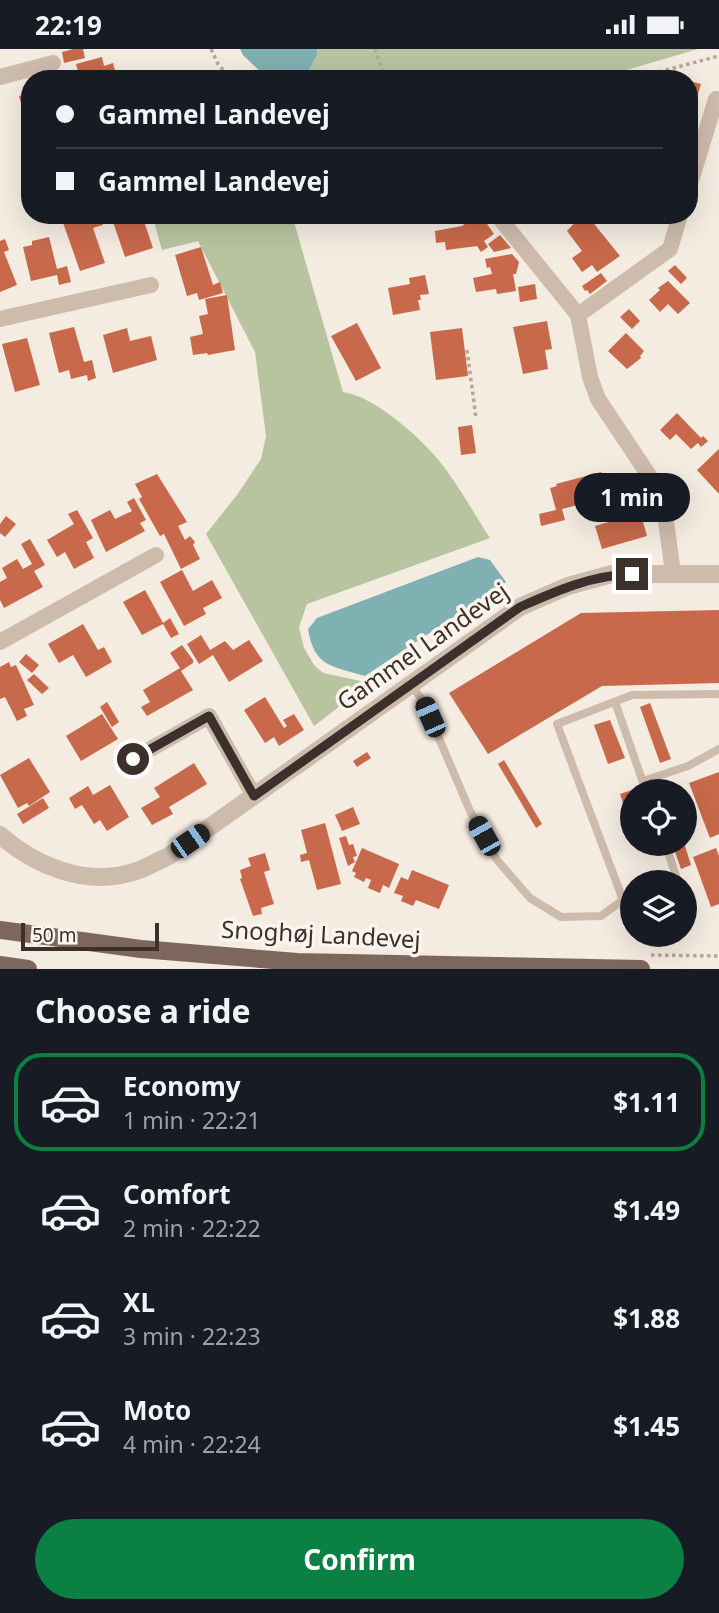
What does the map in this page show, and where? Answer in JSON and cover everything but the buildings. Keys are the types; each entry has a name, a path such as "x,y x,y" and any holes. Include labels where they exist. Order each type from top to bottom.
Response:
{"main road":[{"name":"Snoghøj Landevej","path":"0,930 141,949 297,961 641,969"},
{"path":"0,965 28,969"}],"street":[{"path":"26,70 53,63"},
{"path":"0,77 21,71"},
{"path":"698,158 716,99"},
{"path":"504,224 578,315 590,377 598,399 656,486 665,514 673,573"},
{"path":"578,315 670,249 677,224"},
{"path":"0,319 151,285"},
{"path":"0,642 156,555"},
{"name":"Gammel Landevej","path":"0,835 17,850 61,870 96,878 133,872 169,856 520,607 568,586 612,574 719,574"},
{"path":"133,759 209,716 254,796"}],"lane":[{"path":"411,684 425,703 470,811 497,860 530,898 561,917 601,916 620,904"},
{"path":"620,879 557,724 632,695 719,694"},
{"path":"615,702 642,779"},
{"path":"649,779 688,766 719,749"}],"path":[{"path":"211,49 223,70"},
{"path":"375,49 382,70"},
{"path":"666,70 719,56"},
{"path":"467,350 477,418"}],"green space":[{"path":"317,49 698,49 627,70 309,70 317,55"},
{"path":"155,224 295,224 343,392 367,400 380,408 427,447 449,474 490,538 307,604 299,627 304,648 314,665 323,673 370,683 314,726 206,534 261,459 266,436 255,352 198,241 162,250"}],"water":[{"path":"240,49 317,49 317,55 309,70 259,70"},
{"path":"478,557 490,560 506,582 365,676 326,663 315,651 308,629 317,618"}],"route":[{"path":"133,759 209,716 254,796 520,607 568,586 612,574 632,574"}]}
